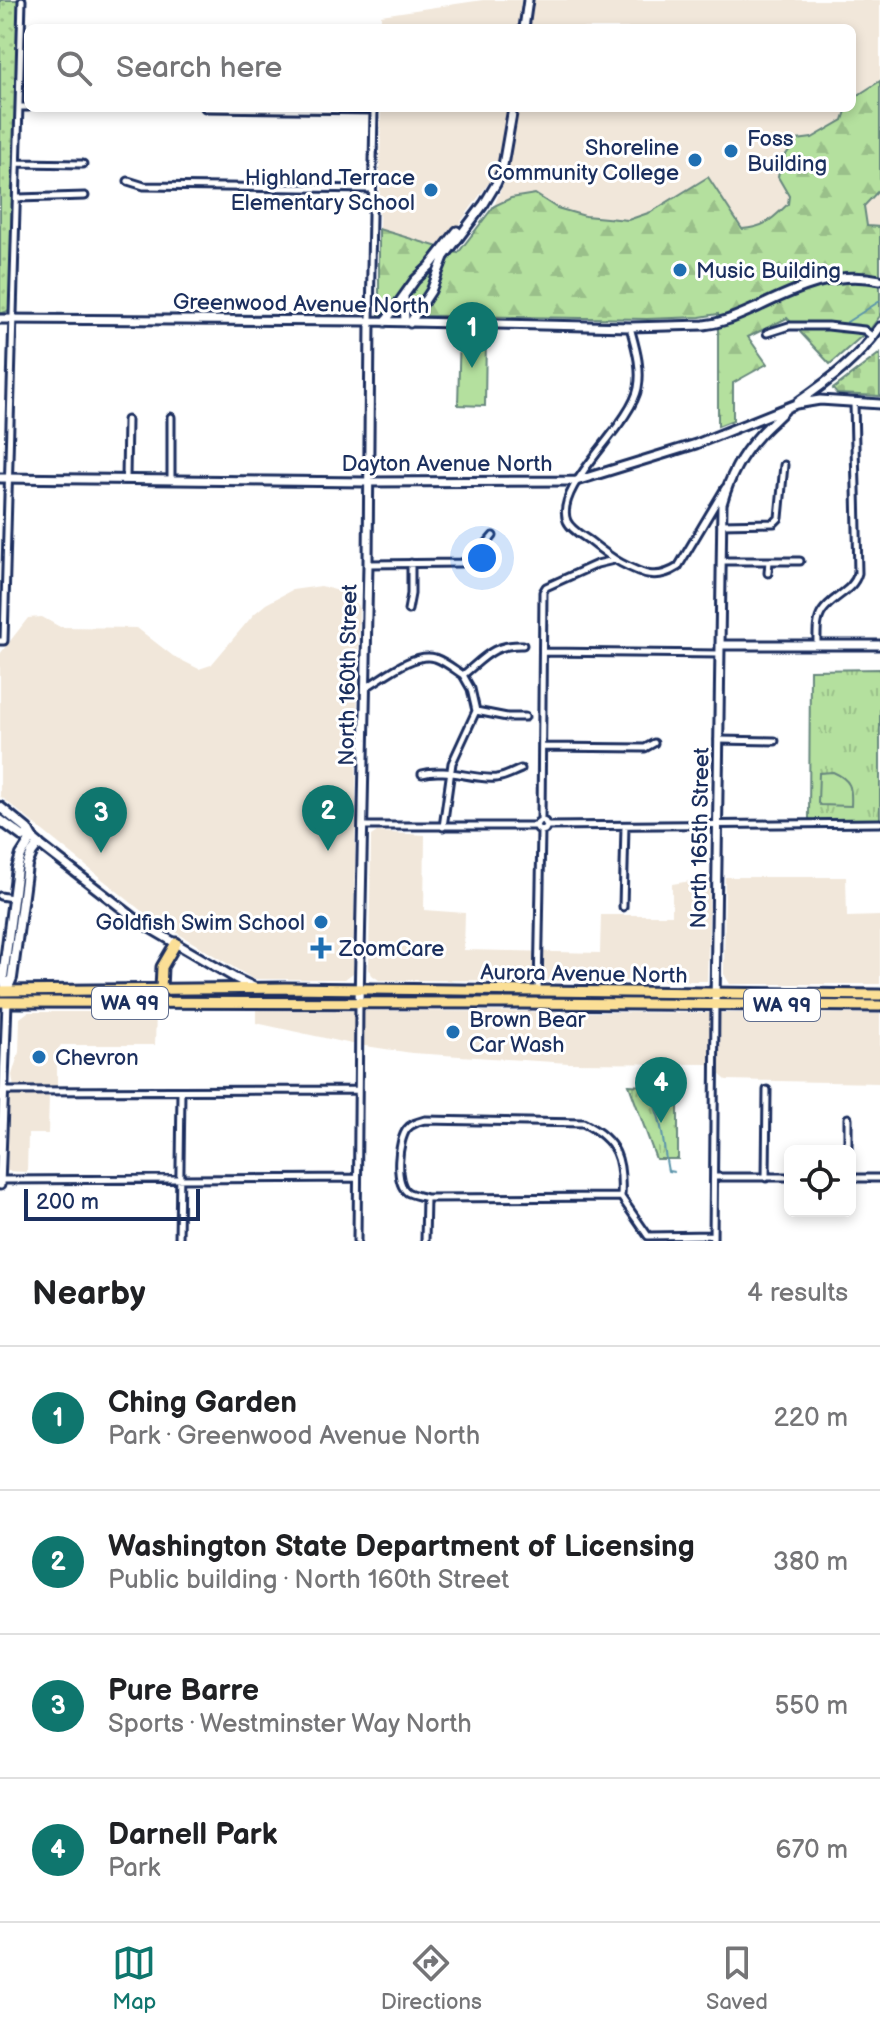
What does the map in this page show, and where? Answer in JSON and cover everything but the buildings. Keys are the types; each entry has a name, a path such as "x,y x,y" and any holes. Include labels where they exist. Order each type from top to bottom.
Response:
{"highway":[{"path":"161,990 162,967 176,943"},
{"name":"Aurora Avenue North","path":"4,990 256,988 880,995"},
{"name":"Aurora Avenue North","path":"4,1002 880,1006"}],"main road":[{"path":"0,807 27,829 36,841"},
{"path":"0,820 22,836 36,841"},
{"path":"4,1002 3,977 12,898 21,855 36,841"},
{"path":"4,990 12,978 27,865 36,841"}],"street":[{"path":"2,641 4,478 18,198 22,0"},
{"path":"525,24 528,0"},
{"path":"19,107 24,107"},
{"name":"North 160th Street","path":"357,1241 374,112"},
{"path":"408,322 431,291 444,257 484,204 502,171 513,112"},
{"path":"19,163 83,164"},
{"path":"128,181 144,186 372,189"},
{"path":"18,198 85,196"},
{"path":"385,322 415,280 467,219 484,204"},
{"name":"Greenwood Avenue North","path":"0,319 370,321 630,327 715,324 734,319 795,289 831,278 853,276 880,280"},
{"path":"404,295 408,322"},
{"path":"767,333 789,326 828,326 864,330 873,337"},
{"path":"630,327 637,355 638,389 622,421 576,481 567,501 566,518 571,526 615,560 641,573 654,575 666,575 678,567 743,455 787,408"},
{"path":"796,404 858,355 880,327"},
{"path":"820,387 819,395 823,400"},
{"name":"Dayton Avenue North","path":"4,478 576,481 696,444 796,404 823,400 880,404"},
{"path":"817,646 820,614 856,581 858,573 854,403"},
{"path":"171,417 171,479"},
{"path":"126,478 127,420"},
{"path":"754,420 762,424 764,431"},
{"path":"721,524 774,523 779,518 784,465"},
{"name":"North 165th Street","path":"713,1238 721,524 728,483"},
{"path":"368,564 461,563 471,560 493,536"},
{"path":"538,991 541,831 546,829 541,824 543,592 546,587 597,564 615,560"},
{"path":"721,561 800,561"},
{"path":"768,573 769,561"},
{"path":"408,610 411,563"},
{"path":"463,675 493,650 501,646 523,645"},
{"path":"544,652 880,645"},
{"path":"364,688 414,659 423,657 447,663 463,675 471,689 476,711 457,750 450,773 443,827"},
{"path":"476,711 525,717"},
{"path":"718,740 775,741"},
{"path":"543,747 645,748 654,743"},
{"path":"422,774 450,773 493,778 521,769"},
{"path":"362,826 880,823"},
{"path":"623,907 625,826"},
{"path":"36,841 141,923 256,988"},
{"path":"0,896 12,898"},
{"path":"4,1002 0,1182 357,1178"},
{"path":"3,1091 358,1090"},
{"path":"766,1178 767,1090"},
{"path":"179,1241 181,1091"},
{"path":"848,1118 848,1145"},
{"path":"621,1197 426,1198 408,1193 402,1186 399,1161 402,1137 413,1123 425,1120 583,1123 598,1131 616,1152 621,1164 621,1197 646,1239 713,1238"},
{"path":"714,1177 784,1177"},
{"path":"856,1178 880,1178"},
{"path":"425,1241 426,1198"}],"shaded area":[{"path":"483,0 521,0 518,24 381,24 381,15"},
{"name":"Shoreline Community College","path":"533,0 880,0 880,274 700,317 425,316 444,271 494,206 507,174 517,112 856,112 856,24 530,24"},
{"name":"Highland Terrace Elementary School","path":"381,112 508,112 498,170 442,248 379,229"},
{"path":"321,586 342,592 359,606 353,973 345,979 253,979 144,913 0,796 0,654 28,618 42,617 60,627 137,628 173,656 199,669 211,665 266,604 292,590"},
{"path":"377,832 425,835 424,910 465,913 464,950 600,953 601,915 672,915 672,884 710,878 707,981 379,980 369,969 371,836"},
{"path":"725,877 846,877 847,917 880,916 880,984 730,984 724,974"},
{"path":"256,1010 880,1014 880,1083 726,1080 708,1064 569,1063 412,1053 352,1044 256,1023"},
{"path":"28,1012 156,1012 155,1045 61,1045 57,1051 57,1093 49,1094 48,1134 28,1134 27,1172 7,1171 8,1095 15,1095 12,1075 19,1052 20,1018"}],"green space":[{"path":"0,0 18,0 13,302 8,311 0,314"},
{"path":"880,81 880,189 864,206 867,226 880,227 880,316 871,328 830,364 787,318 748,337 767,364 733,383 733,420 718,426 718,314 647,319 379,315 379,229 458,253 494,206 511,198 535,194 557,208 585,216 628,220 651,212 708,177 742,229 762,225 788,204 789,196 778,177 781,161 797,140 812,138 843,120 846,112 856,112 856,96"},
{"path":"460,331 486,332 485,406 458,405"},
{"path":"880,353 880,396 837,394 833,389"},
{"path":"880,669 880,820 809,821 810,670"},
{"path":"833,772 849,785 851,806 818,803 819,773"},
{"path":"629,1085 678,1088 678,1159 656,1159"}],"waterway":[{"path":"847,322 880,301"},
{"path":"644,1089 659,1118 668,1171 674,1172"}],"place":[{"name":"Foss Building","path":"731,151"},
{"name":"Shoreline Community College","path":"695,160"},
{"name":"Highland Terrace Elementary School","path":"431,190"},
{"name":"Music Building","path":"680,270"},
{"name":"Ching Garden","path":"472,368"},
{"name":"Washington State Department of Licensing","path":"328,851"},
{"name":"Pure Barre","path":"101,853"},
{"name":"Goldfish Swim School","path":"321,922"},
{"name":"ZoomCare","path":"321,948"},
{"name":"Brown Bear Car Wash","path":"453,1032"},
{"name":"Chevron","path":"39,1057"},
{"name":"Darnell Park","path":"661,1123"}]}
